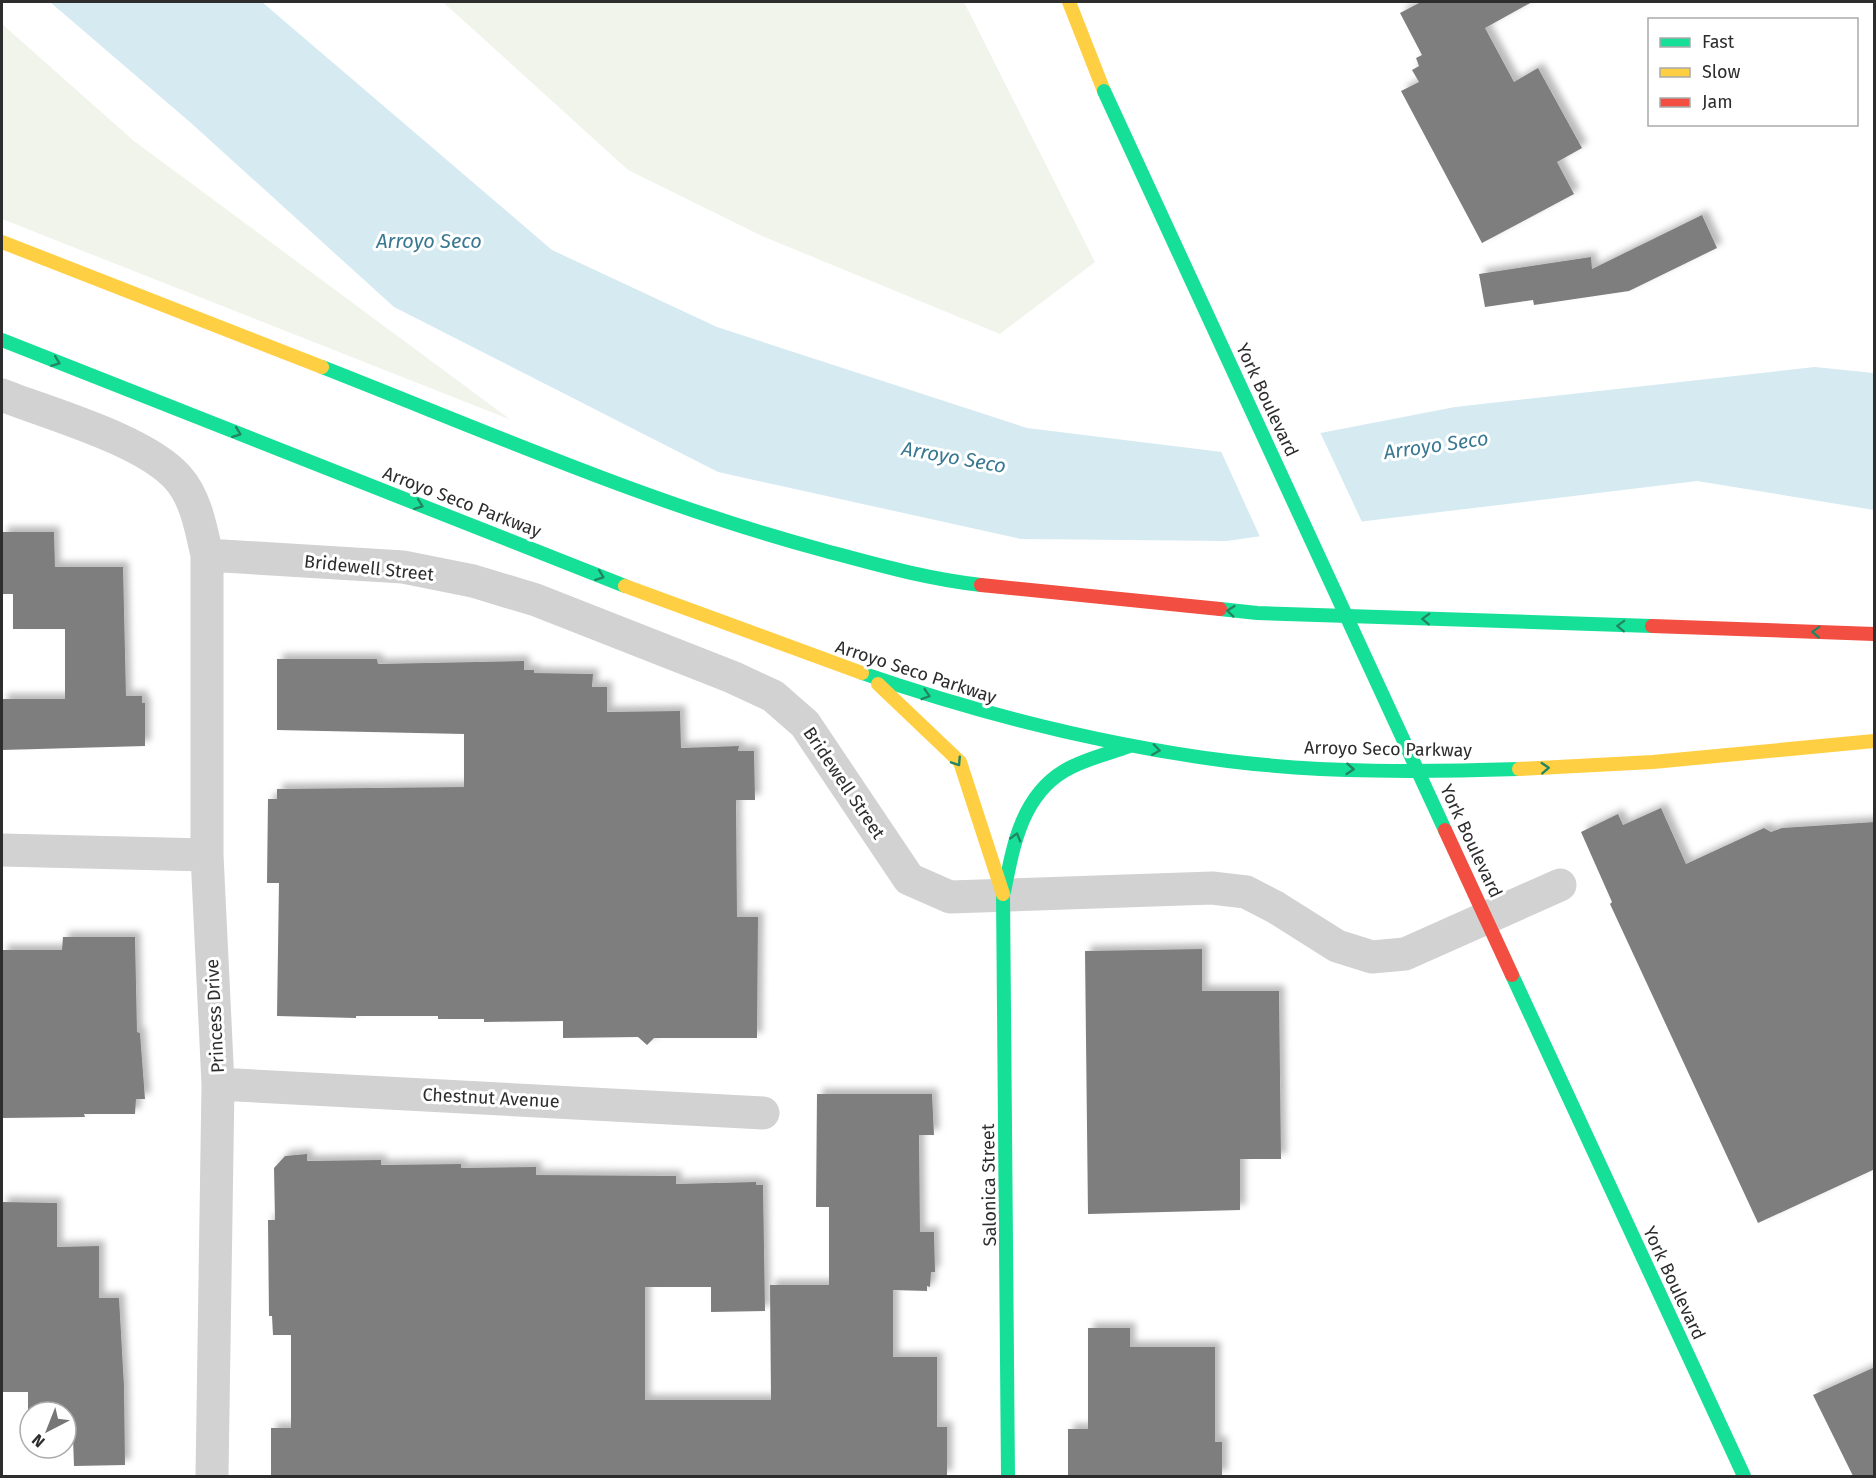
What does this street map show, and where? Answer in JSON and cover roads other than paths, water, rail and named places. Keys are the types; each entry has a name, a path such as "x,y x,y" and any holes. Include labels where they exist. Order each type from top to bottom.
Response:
{"main road":[{"name":"York Boulevard","path":"1069,2 1104,90 1744,1476"},
{"path":"2,242 676,506 795,543 933,580 1257,613 1875,634"},
{"name":"Arroyo Seco Parkway","path":"2,340 705,617 870,677 1008,720 1130,746 1231,761 1365,770 1497,770 1623,764 1875,741"},
{"path":"870,677 927,728 960,762 1003,894"},
{"path":"1003,894 1016,833 1031,799 1064,772 1130,746"},
{"name":"Salonica Street","path":"1003,894 1008,1476"}],"street":[{"path":"2,395 154,456 180,479 196,512 207,555"},
{"name":"Princess Drive","path":"207,555 207,855 218,1084 212,1476"},
{"name":"Bridewell Street","path":"207,555 403,567 473,581 547,604 732,677 773,696 805,724 909,879 950,897 1212,888 1246,892 1275,907 1337,946 1372,957 1405,954 1560,885"},
{"path":"2,850 207,855"},
{"name":"Chestnut Avenue","path":"218,1084 763,1113"}],"water":[{"name":"Arroyo Seco","path":"50,2 262,2 552,250 717,327 1027,428 1222,452 1455,407 1815,367 1874,373 1874,510 1697,481 1366,521 1227,541 1021,539 718,472 394,307 191,123"}]}
